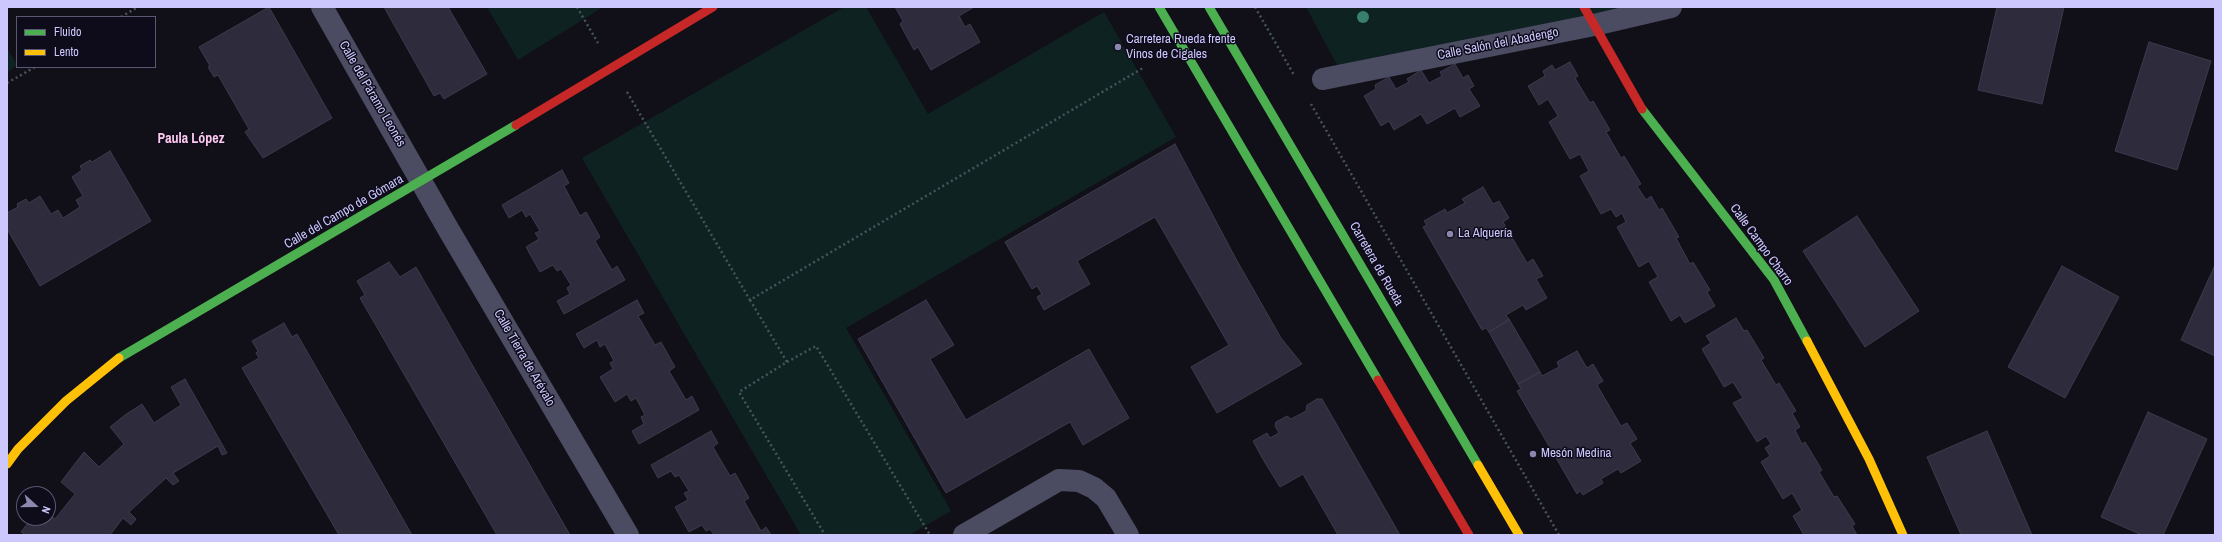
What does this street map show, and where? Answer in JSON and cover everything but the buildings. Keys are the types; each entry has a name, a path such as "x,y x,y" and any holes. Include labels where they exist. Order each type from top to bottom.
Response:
{"street":[{"name":"Calle del Páramo Leonés","path":"322,7 421,182"},
{"name":"Calle del Campo de Gómara","path":"7,464 18,450 66,401 111,363 421,182 713,7"},
{"path":"1159,7 1470,535"},
{"name":"Carretera de Rueda","path":"1209,7 1519,535"},
{"name":"Calle Salón del Abadengo","path":"1323,79 1589,16 1671,7"},
{"name":"Calle Campo Charro","path":"1589,16 1635,100 1774,280 1869,459 1903,535"},
{"name":"Calle Tierra de Arévalo","path":"421,182 628,535"},
{"path":"964,535 1059,480 1078,481 1094,488 1106,498 1128,535"}],"path":[{"path":"123,16 138,7"},
{"path":"577,7 786,362"},
{"path":"1255,7 1294,76"},
{"path":"7,83 33,68"},
{"path":"750,300 1143,68"},
{"name":"Carretera de Rueda","path":"1310,103 1559,535"},
{"path":"826,535 739,392 786,362 816,346 930,535"}],"green space":[{"path":"487,7 603,7 518,60"},
{"path":"844,7 866,7 928,114 1104,12 1176,137 846,328 951,511 909,535 801,535 582,158"},
{"path":"1306,7 1670,7 1346,82"},
{"path":"7,48 16,66 7,73"}],"traffic: fast":[{"path":"1159,7 1378,380"},
{"path":"1209,7 1478,465"},
{"path":"1642,109 1774,280 1807,341"},
{"path":"119,358 516,125"}],"traffic: slow":[{"path":"1807,341 1869,459 1903,535"},
{"path":"7,464 18,449 66,401 119,358"},
{"path":"1478,465 1519,535"}],"traffic: jam":[{"path":"516,125 713,7"},
{"path":"1584,7 1642,109"},
{"path":"1378,380 1469,535"}],"place":[{"name":"Carretera Rueda frente Vinos de Cigales","path":"1118,47"},
{"name":"La Alquería","path":"1450,234"},
{"name":"Mesón Medina","path":"1533,454"}],"district":[{"name":"Paula López","path":"191,139"}]}
